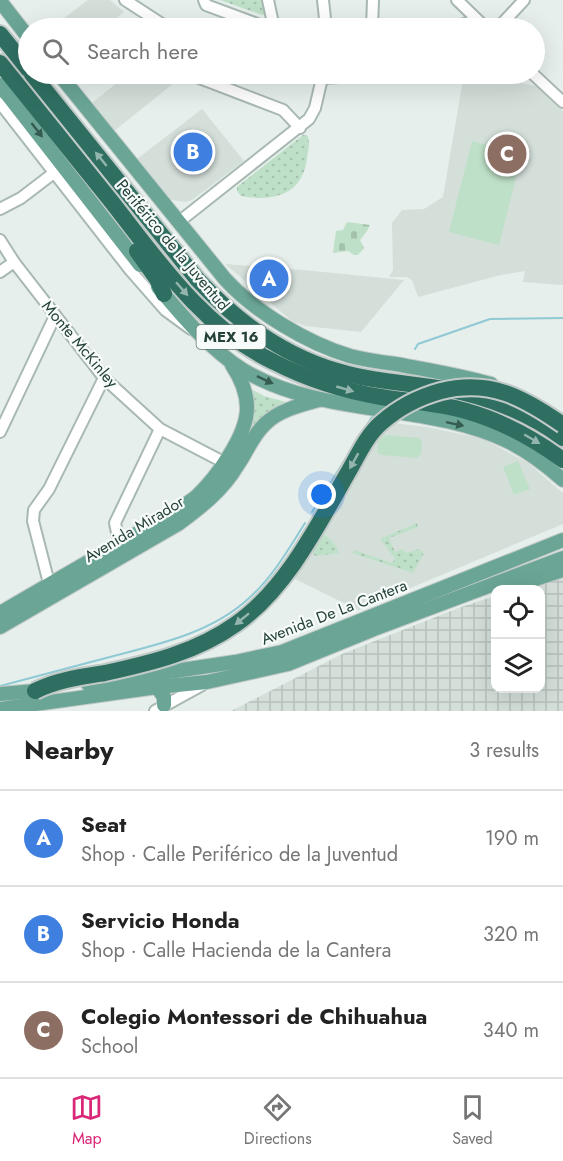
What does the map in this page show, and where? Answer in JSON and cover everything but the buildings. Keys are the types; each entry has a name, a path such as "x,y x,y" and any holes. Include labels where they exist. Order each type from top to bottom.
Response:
{"highway":[{"path":"0,34 18,56"},
{"name":"Periférico de la Juventud","path":"0,63 156,258 197,306 230,336 274,363 350,391 466,411 493,420 535,440 563,460"},
{"name":"Periférico de la Juventud","path":"40,84 197,279 219,303 260,335 300,356 337,371 374,380 471,394 519,412 563,438"},
{"path":"81,164 157,279 164,294"},
{"path":"35,691 52,683 168,658 218,637 238,623 258,606 283,579 364,444 380,424 399,409 438,392 460,387 480,386 517,397 563,425"}],"main road":[{"path":"0,1 18,24"},
{"path":"67,84 225,279 241,295 275,319 349,356 457,375 500,387 534,402 563,420"},
{"path":"0,85 102,225 205,338 227,358 268,382 322,400 469,427 507,441 530,453 563,480"},
{"name":"Avenida Mirador","path":"0,627 51,590 122,548 194,498 211,482 239,438 247,408 240,376 227,358"},
{"name":"Avenida Mirador","path":"122,548 178,524 199,509 220,489 237,468 254,435 266,422 282,412 322,400"},
{"path":"348,626 370,612 563,531"},
{"name":"Avenida De La Cantera","path":"0,694 35,691 262,657 282,652 563,540"},
{"name":"Avenida De La Cantera","path":"0,709 207,682 288,664 563,558"},
{"path":"518,585 563,570"},
{"name":"Avenida Mirador","path":"0,613 51,590"},
{"path":"374,629 400,623 491,593"},
{"path":"157,687 164,697 159,708"}],"street":[{"path":"125,0 153,18"},
{"path":"204,0 206,5 241,18"},
{"path":"268,0 272,18"},
{"path":"323,0 325,18"},
{"path":"372,18 373,0"},
{"path":"458,0 475,18"},
{"path":"508,18 525,0"},
{"path":"215,84 283,110 300,128"},
{"path":"180,221 300,128 315,108 321,84"},
{"path":"544,84 563,102"},
{"path":"0,104 102,225 165,310 176,320 205,338"},
{"path":"0,208 21,198 55,172"},
{"name":"Monte McKinley","path":"0,240 14,262 104,378 160,429 237,468"},
{"path":"0,272 14,262"},
{"path":"0,432 56,316"},
{"path":"51,590 33,521 34,510 49,489 104,378"},
{"path":"122,548 115,527 117,517 160,429"},
{"path":"159,708 207,682"}],"shaded area":[{"path":"88,0 110,0 124,12 116,18 64,18"},
{"path":"116,84 173,84 114,131 92,103"},
{"path":"526,84 536,86 563,111 563,285 523,282 525,271 418,297 412,280 407,277 389,277 393,270 392,223 402,210 424,209 443,197 462,85"},
{"path":"202,109 244,161 192,200 186,202 172,200 137,159"},
{"path":"225,264 404,280 361,332 305,326 292,321"},
{"path":"376,421 427,427 484,439 528,463 563,493 563,524 358,610 283,573"},
{"path":"563,574 563,711 231,711 342,654 491,597 491,693 545,693 545,585 529,585"}],"green space":[{"path":"220,0 263,0 267,12 262,15"},
{"path":"303,135 307,135 309,140 307,158 300,180 293,188 264,198 241,196 237,187"},
{"path":"472,141 522,154 499,245 449,232"},
{"path":"347,222 370,225 360,240 364,248 358,255 348,251 333,253 336,231 343,230"},
{"path":"253,390 264,396 286,402 272,411 241,443"},
{"path":"385,435 419,438 422,442 421,454 417,458 381,455 377,452 379,438"},
{"path":"518,461 530,489 514,495 503,467"},
{"path":"417,523 418,527 389,538 395,552 403,549 406,553 419,549 424,553 413,573 352,553 354,550 392,563 395,559 380,539"},
{"path":"316,529 333,542 339,553 316,556 313,554 309,536"}],"waterway":[{"path":"415,349 418,344 490,319 563,318"},
{"path":"364,429 374,414"},
{"path":"312,512 353,447"},
{"path":"0,686 162,643 217,621 248,599 265,582 305,523"}],"place":[{"name":"Servicio Honda","path":"193,152"},
{"name":"Colegio Montessori de Chihuahua","path":"507,154"},
{"name":"Seat","path":"269,279"}]}
